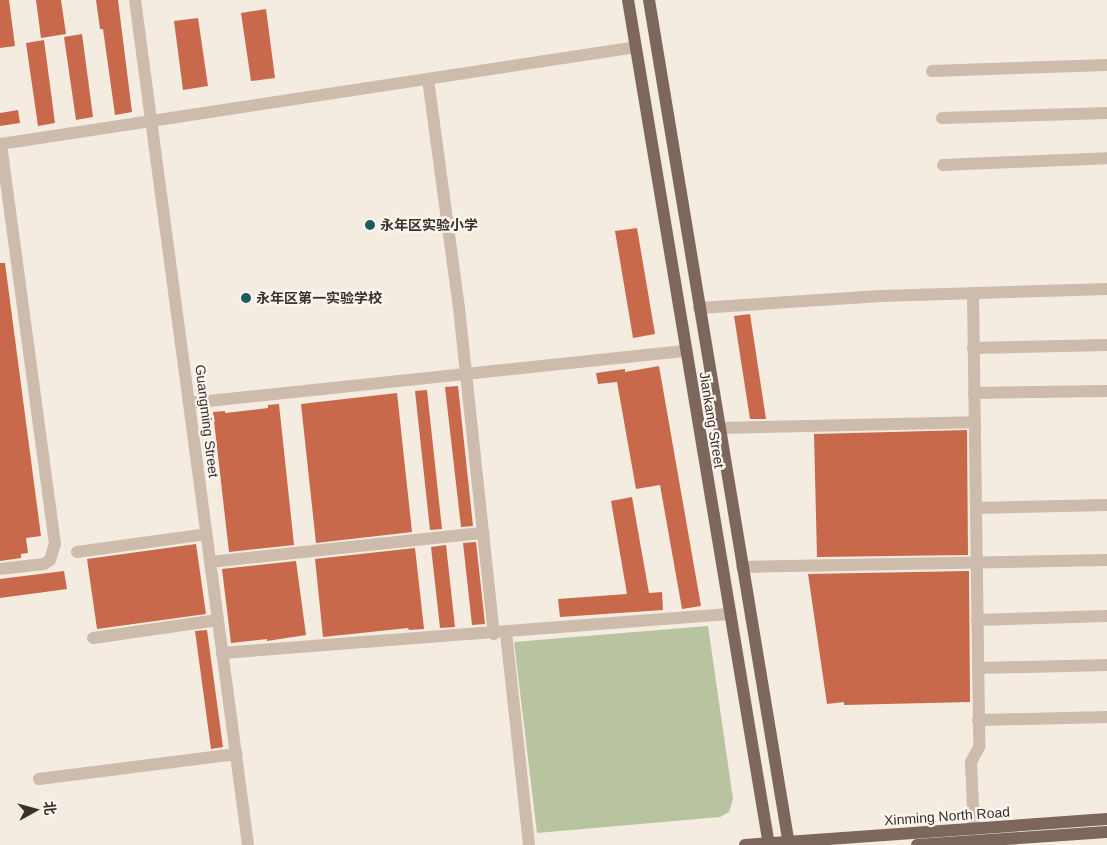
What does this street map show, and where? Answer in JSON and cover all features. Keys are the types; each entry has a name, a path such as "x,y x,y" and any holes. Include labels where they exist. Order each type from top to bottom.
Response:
{"main road":[{"name":"Jiankang Street","path":"628,0 729,614 769,844"},
{"name":"Jiankang Street","path":"649,0 789,843"},
{"name":"Xinming North Road","path":"745,845 1107,819"},
{"name":"Xinming North Road","path":"917,845 1107,832"}],"street":[{"name":"Guangming Street","path":"136,0 248,845"},
{"path":"0,569 44,564 50,560 55,544 0,144 636,47"},
{"path":"932,72 1107,65"},
{"path":"428,79 460,308 483,533 500,633 529,845"},
{"path":"942,118 1107,112"},
{"path":"943,165 1107,158"},
{"path":"699,308 881,296 1107,289"},
{"path":"973,293 979,747 971,762 974,829"},
{"path":"974,348 1107,345"},
{"path":"189,403 686,352"},
{"path":"974,394 1107,391"},
{"path":"719,428 974,422"},
{"path":"976,508 1107,505"},
{"path":"210,562 483,533"},
{"path":"78,552 206,534"},
{"path":"742,567 1107,560"},
{"path":"222,653 729,614"},
{"path":"977,620 1107,616"},
{"path":"93,638 218,620"},
{"path":"978,668 1107,665"},
{"path":"978,720 1107,717"},
{"path":"39,779 236,754"}],"green space":[{"path":"708,626 733,799 729,812 720,817 537,833 514,642"}],"building":[{"path":"0,0 9,0 15,46 0,48"},
{"path":"36,0 61,0 66,34 41,38"},
{"path":"96,0 118,0 132,112 115,115 103,29 100,29"},
{"path":"266,9 275,78 251,81 241,13"},
{"path":"198,18 208,86 183,90 174,21"},
{"path":"82,34 93,117 76,120 64,37"},
{"path":"44,40 55,123 38,126 26,43"},
{"path":"18,110 20,123 0,126 0,113"},
{"path":"637,228 655,334 633,338 615,231"},
{"path":"0,263 5,263 41,536 26,538 28,553 21,554 21,558 0,561"},
{"path":"750,314 766,419 750,419 734,316"},
{"path":"659,366 701,606 682,609 660,485 636,489 617,382 598,384 596,373 625,369 625,372"},
{"path":"458,386 473,526 461,527 445,387"},
{"path":"427,390 442,529 430,530 415,391"},
{"path":"397,393 412,532 316,543 301,404"},
{"path":"279,404 294,545 229,552 213,412 225,411 225,413 268,408 268,405"},
{"path":"967,430 968,555 817,557 814,434"},
{"path":"632,497 649,593 662,592 663,610 560,617 558,599 627,594 611,501"},
{"path":"476,542 485,624 472,625 463,543"},
{"path":"196,544 206,614 97,629 87,559"},
{"path":"446,545 455,627 440,628 431,547"},
{"path":"415,548 424,629 409,630 408,628 323,637 315,559"},
{"path":"296,561 306,635 267,641 267,639 231,643 222,569"},
{"path":"64,571 67,589 0,598 0,579"},
{"path":"969,571 970,702 844,705 844,702 827,704 808,574"},
{"path":"207,630 223,747 211,749 195,631"}],"place":[{"name":"永年区实验小学","path":"370,225"},
{"name":"永年区第一实验学校","path":"246,298"}]}
